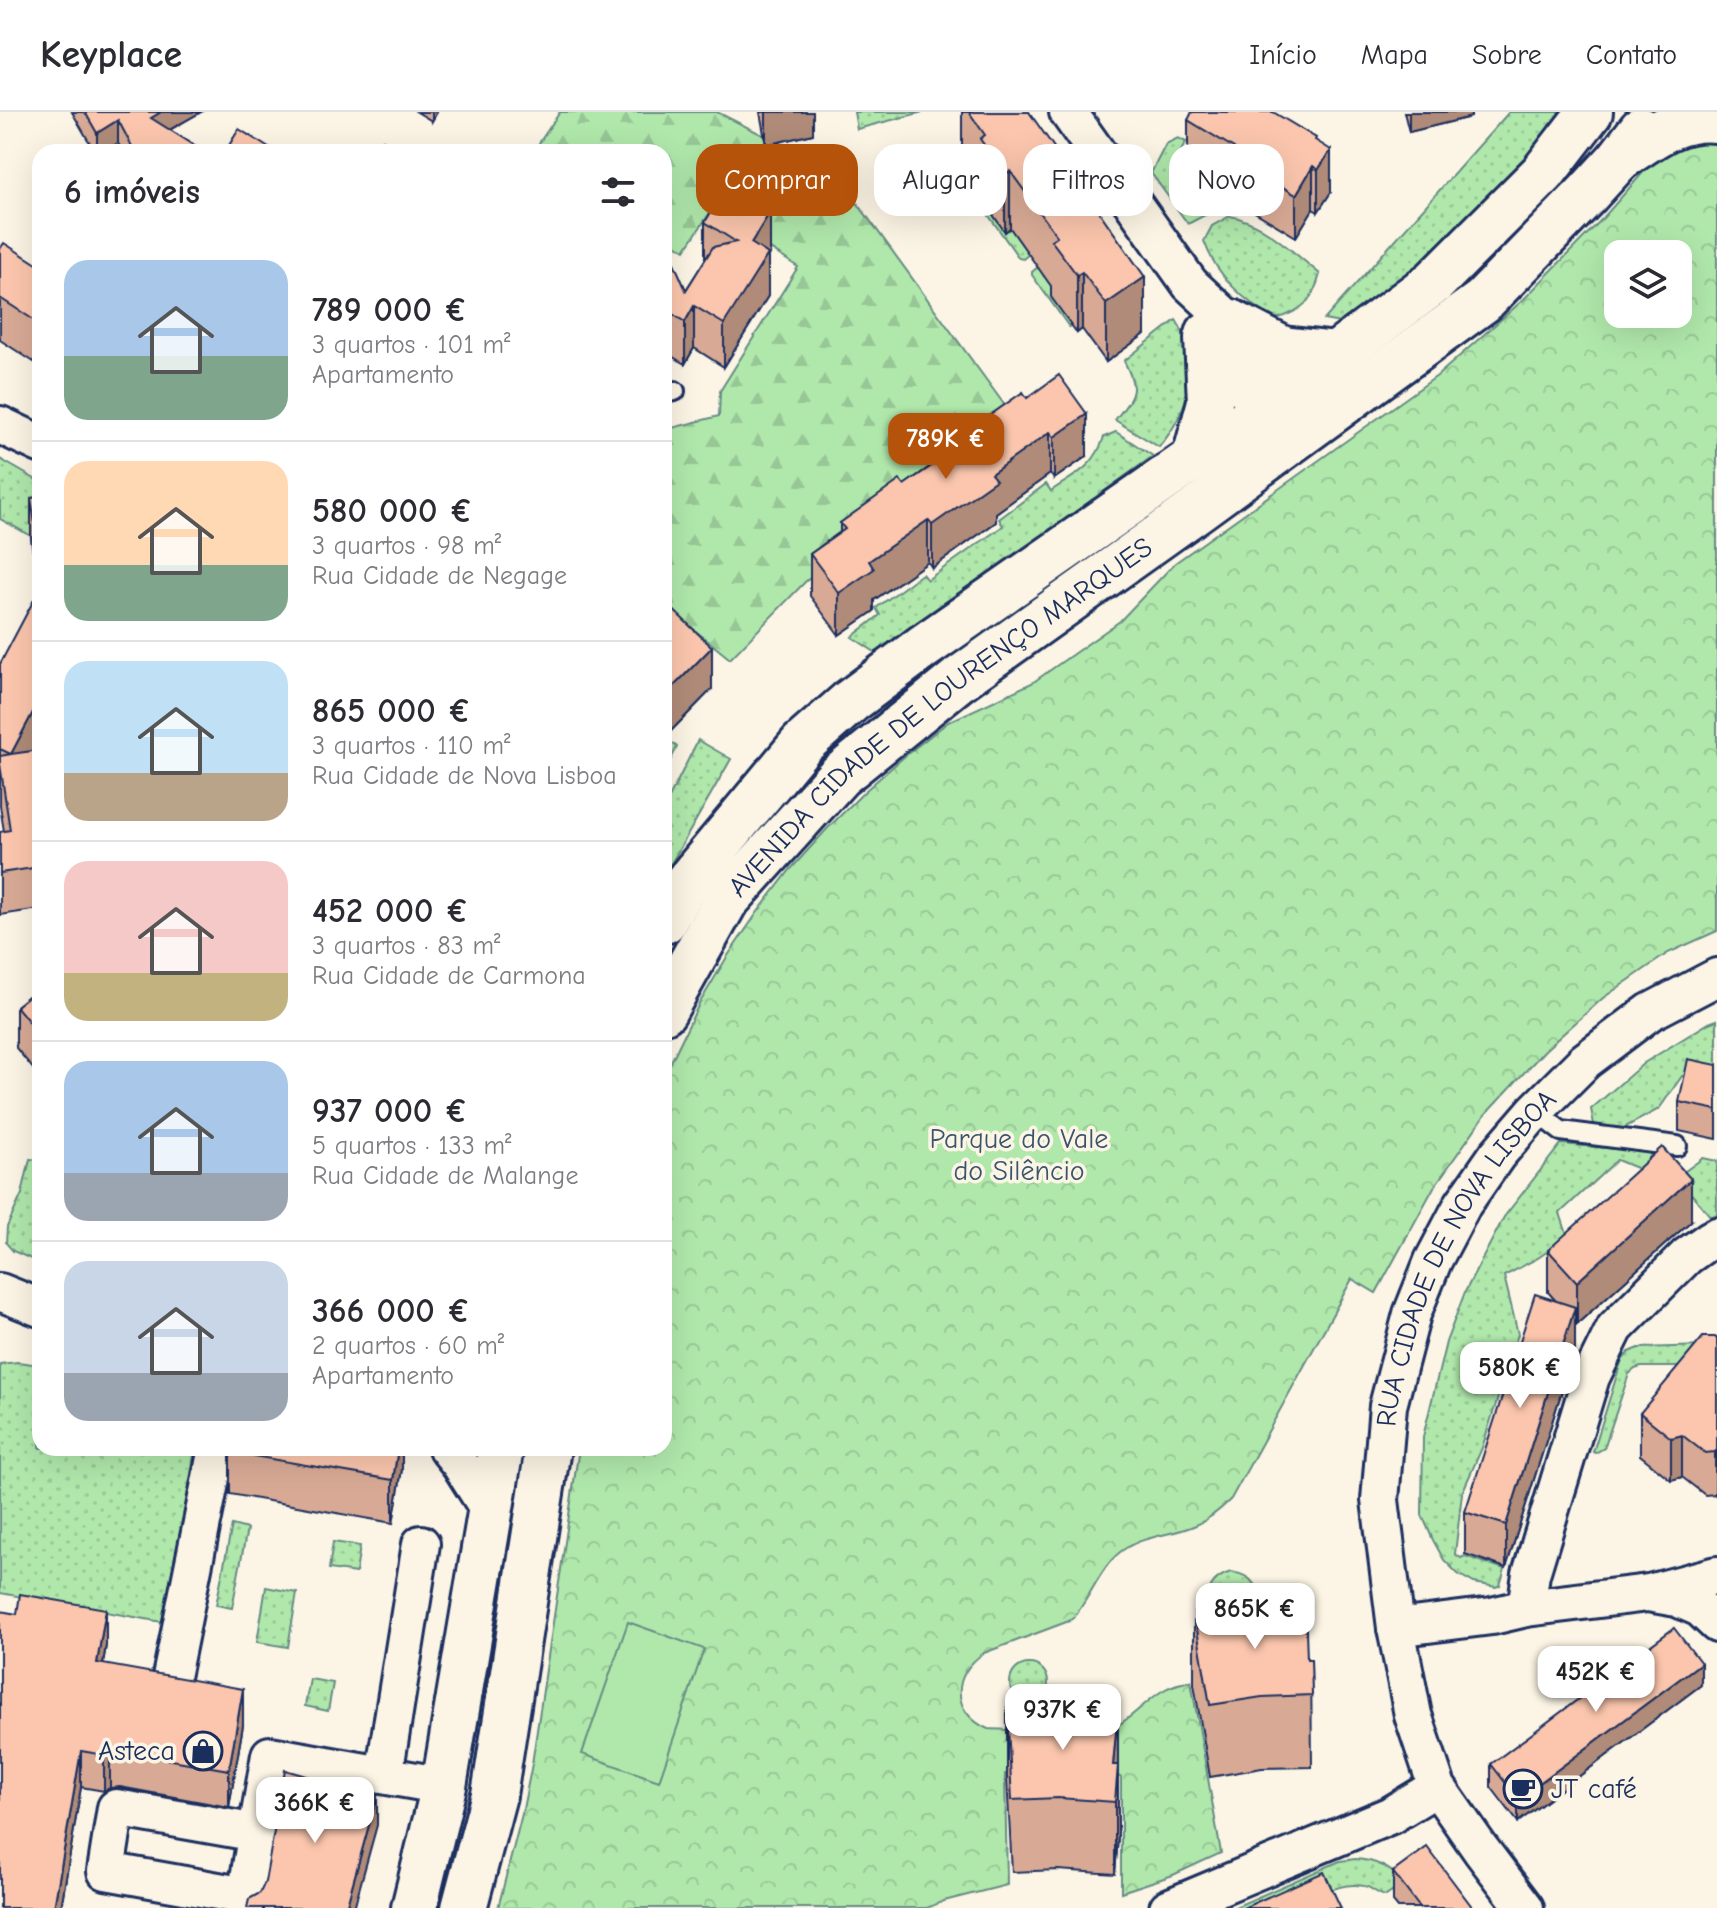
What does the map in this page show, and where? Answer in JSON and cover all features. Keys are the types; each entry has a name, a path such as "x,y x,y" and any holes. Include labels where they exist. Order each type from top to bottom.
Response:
{"street":[{"path":"1068,112 1190,284 1219,330 1247,392 1314,423"},
{"name":"AVENIDA CIDADE DE LOURENÇO MARQUES","path":"672,907 684,886 802,744 851,701 923,647 1272,404 1434,282 1543,173 1590,112"},
{"name":"AVENIDA CIDADE DE LOURENÇO MARQUES","path":"672,997 725,902 839,776 958,680 1483,301 1619,159 1655,112"},
{"path":"1619,159 1664,129 1690,120 1717,120"},
{"path":"1219,330 1283,349 1337,355"},
{"path":"1195,457 1210,402 1219,330"},
{"path":"1260,463 1270,431 1272,404"},
{"path":"0,425 32,440"},
{"name":"RUA CIDADE DE NOVA LISBOA","path":"1525,1908 1437,1787 1413,1715 1396,1628 1380,1500 1388,1406 1412,1314 1433,1261 1463,1204 1497,1155 1585,1061 1650,1012 1717,977"},
{"path":"1526,1608 1531,1574 1591,1377 1615,1328 1687,1256 1717,1236"},
{"path":"0,1292 32,1305"},
{"path":"171,1677 215,1456"},
{"path":"454,1456 491,1513"},
{"path":"414,1908 444,1786 500,1456"},
{"path":"464,1908 494,1795 541,1456"},
{"path":"384,1775 421,1544"},
{"path":"1396,1628 1648,1593 1717,1575"},
{"path":"1648,1593 1677,1598 1700,1608 1717,1624"},
{"path":"257,1833 116,1808 106,1871 245,1902 257,1833 270,1755 444,1786"},
{"path":"1168,1908 1391,1815 1437,1787"}],"lane":[{"path":"1535,1111 1561,1131 1677,1146"}],"green space":[{"path":"560,112 717,112 780,144 696,144 696,216 708,216 685,250 672,242 672,144 538,144"},
{"path":"854,112 923,112 857,129"},
{"path":"1509,112 1573,112 1460,234 1351,325 1324,320"},
{"path":"1178,138 1186,142 1169,144 1169,198 1153,176 1153,169 1166,144"},
{"name":"Parque do Vale do Silêncio","path":"1717,142 1717,931 1668,953 1603,998 1545,1050 1485,1115 1434,1187 1376,1293 1352,1279 1231,1499 1215,1514 1196,1525 1126,1548 1110,1562 1074,1617 984,1653 973,1662 961,1682 962,1703 967,1713 988,1729 1055,1732 1091,1731 1118,1725 1165,1689 1191,1681 1221,1853 1173,1875 1121,1892 1121,1777 1063,1773 1005,1774 1007,1885 927,1908 498,1908 532,1764 578,1456 672,1456 672,1060 699,1004 727,957 790,870 865,791 906,755 948,722 1032,683 1120,621 1175,563 1437,376 1523,300 1603,218 1653,161 1684,144"},
{"path":"858,204 1022,429 806,581 730,659 672,612 672,428 719,416 720,391 798,267 719,216 858,216"},
{"path":"989,216 994,216 1005,231 1011,228 1029,254 1023,259 1019,258"},
{"path":"1182,216 1203,216 1188,224"},
{"path":"1230,216 1266,231 1320,274 1310,298 1300,308 1276,319 1242,296 1209,253 1204,241 1212,226"},
{"path":"1038,267 1057,294 1071,325 1069,327 1032,275"},
{"path":"1176,320 1189,352 1189,386 1178,418 1159,447 1115,420 1133,392 1132,379 1124,361"},
{"path":"1116,432 1153,456 878,654 852,637 880,615 876,608 922,574 927,580 1003,526 999,519 1046,484 1051,491 1083,469 1095,456 1104,437"},
{"path":"0,459 32,477 32,536 0,519"},
{"path":"698,740 731,759 672,862 672,792"},
{"path":"1717,1020 1717,1078 1682,1076 1659,1109 1620,1130 1595,1129 1591,1109 1644,1063"},
{"path":"1561,1144 1645,1151 1651,1155 1641,1170 1617,1160 1560,1213 1568,1237 1504,1276 1518,1334 1482,1448 1462,1493 1455,1554 1505,1569 1500,1585 1496,1587 1474,1583 1458,1574 1444,1560 1433,1540 1422,1515 1423,1437 1446,1342 1465,1292 1504,1217"},
{"path":"1703,1158 1717,1161 1717,1214 1711,1217 1677,1177"},
{"path":"32,1159 32,1259 13,1251 6,1243 7,1227 22,1194"},
{"path":"1705,1346 1704,1367 1641,1367 1629,1374 1604,1448 1593,1452 1621,1362 1629,1352 1639,1348"},
{"path":"0,1364 32,1364 32,1456 194,1456 168,1623 0,1593"},
{"path":"232,1525 247,1529 232,1608 216,1605"},
{"path":"333,1542 360,1546 356,1573 329,1569"},
{"path":"1231,1572 1245,1576 1254,1584 1257,1596 1254,1610 1216,1614 1210,1600 1210,1588"},
{"path":"266,1587 297,1593 288,1647 257,1642"},
{"path":"628,1622 704,1649 659,1781 582,1754"},
{"path":"1029,1664 1043,1669 1048,1683 1043,1697 1029,1702 1015,1697 1010,1683 1015,1669"},
{"path":"310,1679 333,1683 328,1711 305,1706"},
{"path":"1355,1859 1382,1866 1405,1883 1386,1896 1354,1885 1335,1888 1291,1907 1233,1908 1340,1861"}],"building":[{"path":"85,112 161,112 151,118 192,144 131,144 118,120 97,133"},
{"path":"969,112 1029,112 1051,144 1023,144 1023,189 1010,171 1007,173 1007,144 984,144 980,139 985,135"},
{"path":"1192,112 1273,112 1331,150 1318,170 1313,166 1296,195 1284,188 1284,144 1227,144 1188,120"},
{"path":"239,129 263,144 230,144"},
{"path":"709,216 768,216 751,243 768,254 724,324 694,306 685,322 672,314 672,258 686,290 713,247 736,242 705,222"},
{"path":"1043,216 1102,216 1145,277 1106,304 1082,272 1077,275 1051,240 1057,236"},
{"path":"4,243 32,261 32,319 0,298 0,249"},
{"path":"1059,375 1087,414 1054,437 1050,432 991,474 996,480 932,525 928,520 869,561 874,569 839,593 810,554 845,529 840,523 900,480 904,485 967,441 962,435 1023,392 1027,398"},
{"path":"32,603 32,714 11,754 0,749 0,664"},
{"path":"672,609 712,647 672,688"},
{"path":"32,751 32,868 0,873 0,832 10,830 0,756"},
{"path":"32,993 32,1025 16,1006"},
{"path":"1688,1059 1717,1065 1717,1110 1679,1102"},
{"path":"1662,1147 1691,1179 1577,1282 1548,1250"},
{"path":"1535,1294 1575,1307 1506,1525 1465,1512"},
{"path":"1703,1337 1717,1339 1717,1450 1705,1453 1682,1435 1671,1438 1640,1413"},
{"path":"253,1456 397,1456 393,1480"},
{"path":"20,1594 106,1609 97,1663 243,1689 229,1770 120,1751 104,1755 81,1751 54,1908 0,1908 0,1611 17,1614"},
{"path":"1254,1602 1305,1602 1312,1695 1262,1697 1210,1705 1194,1612"},
{"path":"1674,1628 1701,1663 1518,1799 1491,1764"},
{"path":"1071,1704 1118,1709 1113,1765 1118,1765 1115,1802 1058,1798 1012,1800 1007,1707"},
{"path":"285,1770 377,1796 346,1908 247,1908 249,1899 260,1893 265,1882"},
{"path":"1427,1847 1473,1908 1420,1908 1393,1872"},
{"path":"1324,1872 1341,1908 1243,1908"}],"place":[{"name":"Asteca","path":"203,1751"},
{"name":"JT café","path":"1523,1789"}]}
